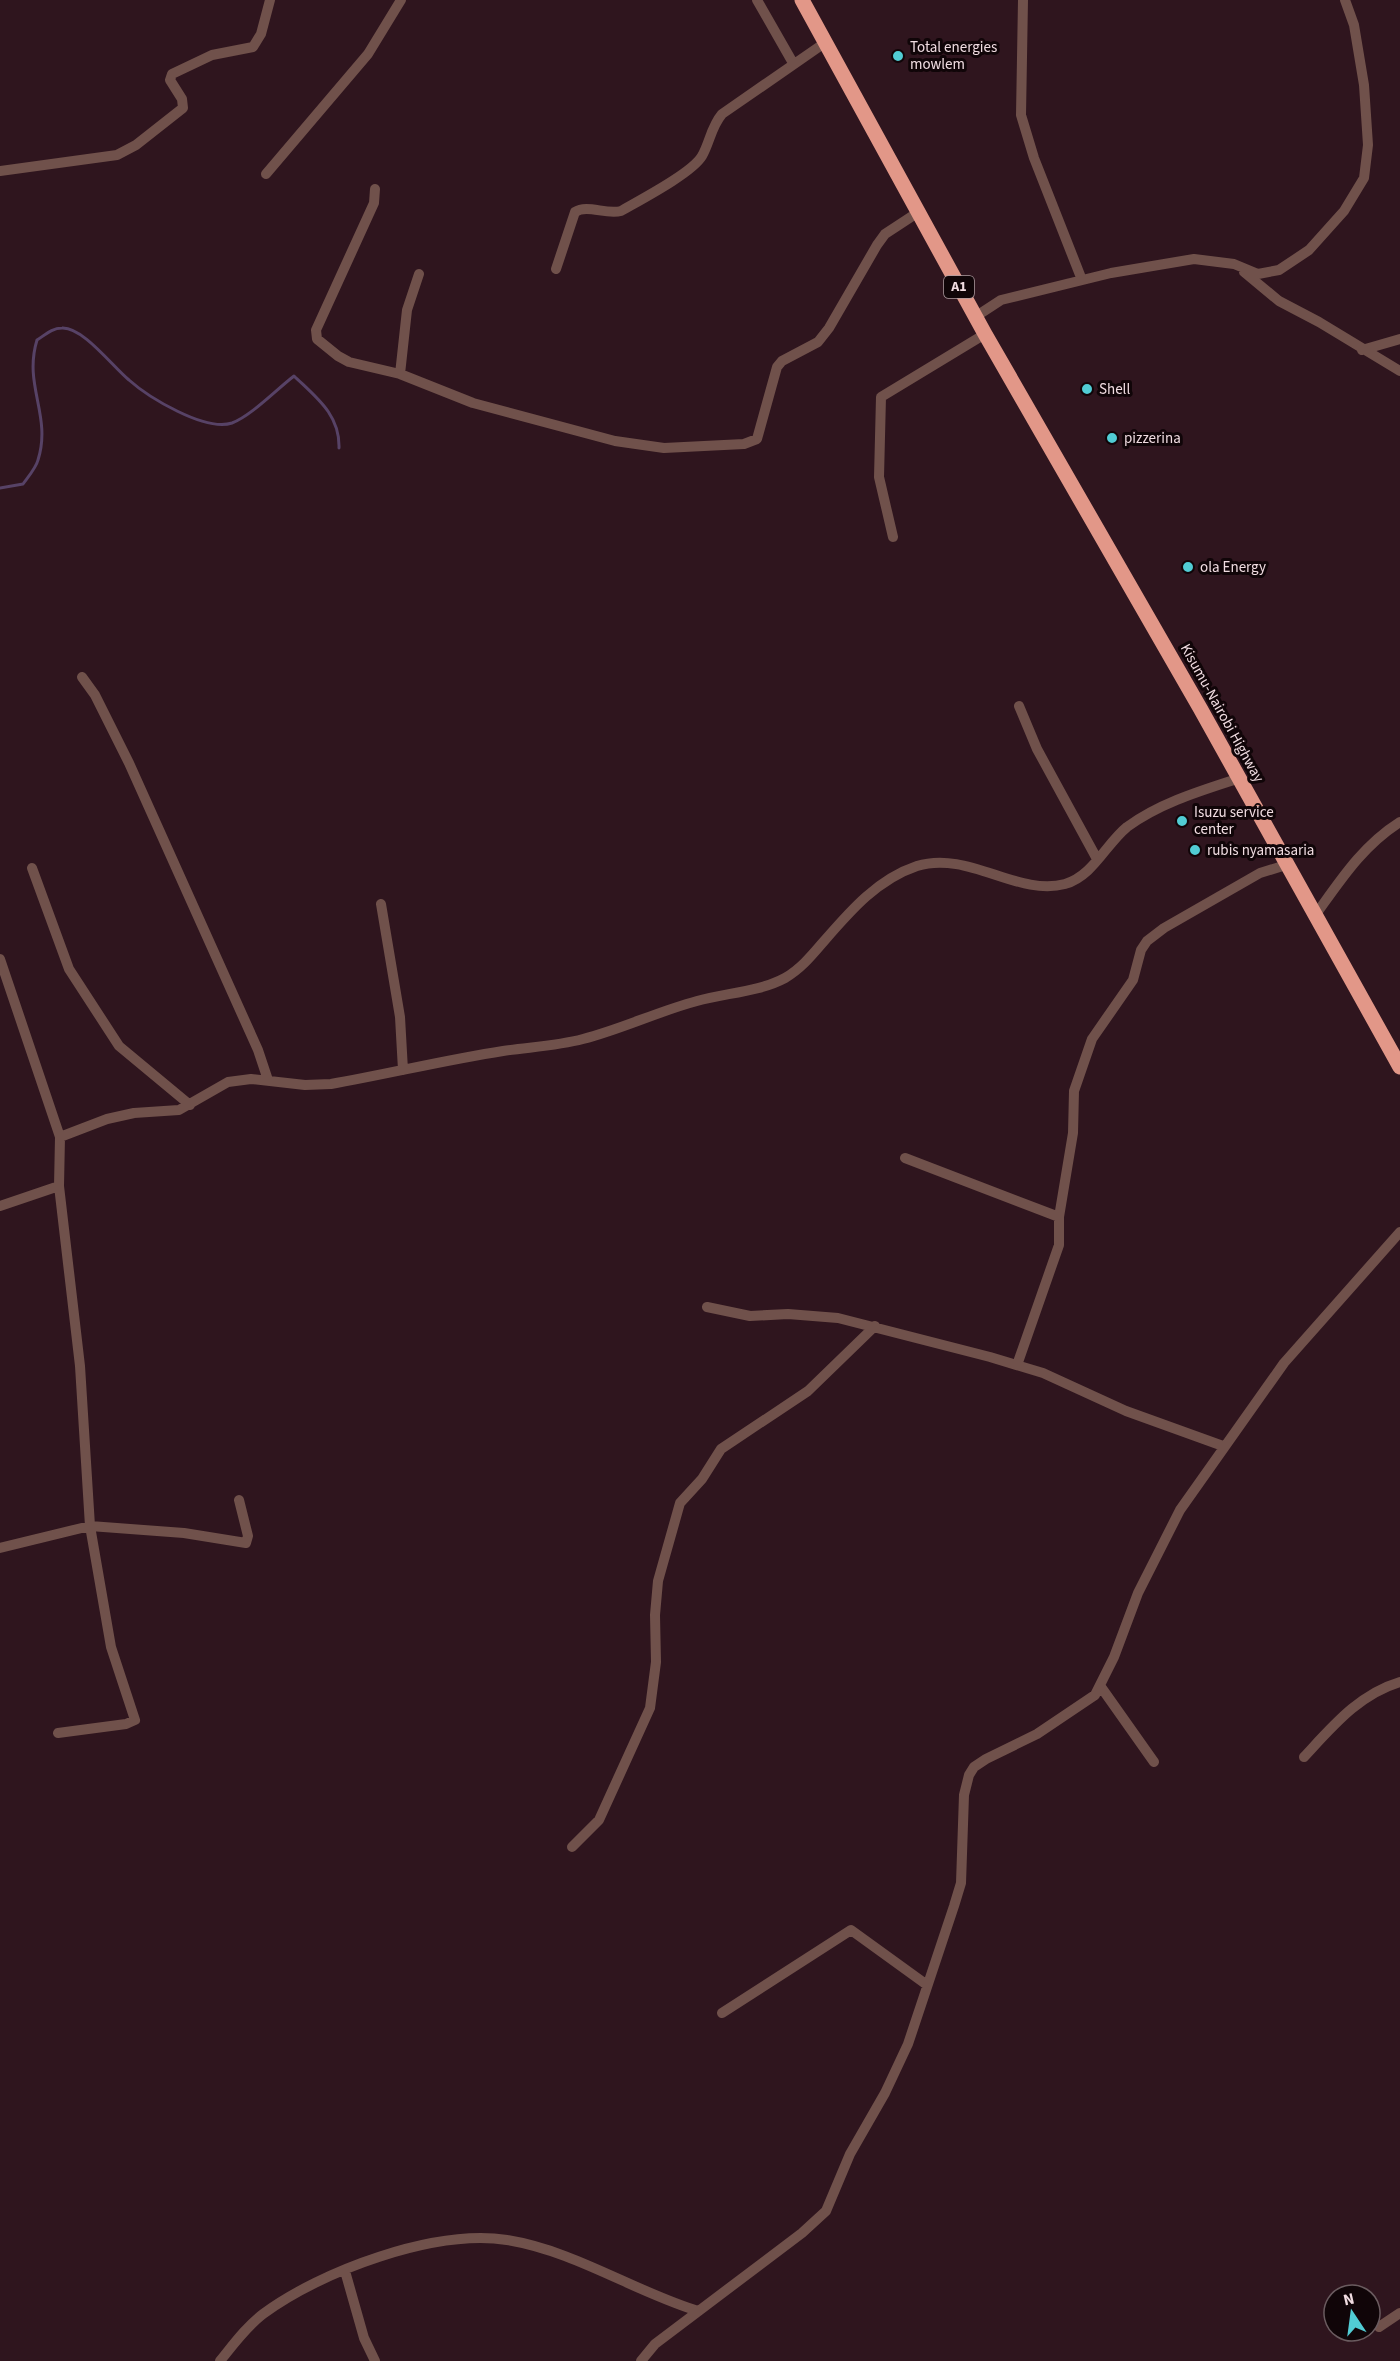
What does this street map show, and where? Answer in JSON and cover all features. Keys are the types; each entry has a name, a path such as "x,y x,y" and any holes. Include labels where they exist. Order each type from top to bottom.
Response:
{"highway":[{"name":"A1","path":"802,0 975,317 1095,530 1118,565"},
{"name":"Kisumu-Nairobi Highway","path":"1118,565 1400,1067"}],"street":[{"path":"0,171 88,161 117,155 131,148 183,108 182,99 170,80 172,74 212,55 253,47 259,40 270,0"},
{"path":"266,174 368,54 401,0"},
{"path":"757,0 794,63"},
{"path":"1023,0 1021,115 1034,158 1082,280"},
{"path":"975,317 1001,300 1082,280 1194,258 1234,264 1258,274 1279,270 1309,250 1344,211 1364,178 1368,145 1364,85 1354,25 1345,0"},
{"path":"556,269 575,212 584,209 610,213 621,211 686,171 702,156 714,123 722,114 826,42"},
{"path":"375,189 374,203 319,324 317,339 338,356 400,374 473,403 615,441 664,448 752,443 761,429 777,367 782,361 818,342 885,234 917,213"},
{"path":"1234,264 1279,301 1319,322 1400,372"},
{"path":"400,374 407,310 419,274"},
{"path":"893,537 879,477 881,397 985,334"},
{"path":"1362,350 1400,339"},
{"path":"82,677 95,695 129,763 258,1050 268,1080"},
{"path":"1019,706 1037,749 1097,859"},
{"path":"60,1137 107,1119 134,1113 179,1110 228,1082 268,1080 305,1085 330,1084 584,1039 696,1001 784,978 804,964 849,912 895,874 921,865 946,863 971,867 1024,883 1050,886 1076,879 1126,828 1151,812 1237,778"},
{"path":"1314,917 1352,862 1382,833 1400,822"},
{"path":"1017,1365 1059,1245 1059,1217 1073,1133 1074,1091 1081,1067 1105,1018 1138,971 1141,950 1164,928 1260,873 1286,865"},
{"path":"32,868 69,969 119,1046 190,1105"},
{"path":"381,904 400,1017 403,1070"},
{"path":"0,959 60,1137 59,1186 80,1366 90,1526 111,1647 135,1720 126,1724 58,1733"},
{"path":"905,1158 1059,1217"},
{"path":"0,1206 59,1186"},
{"path":"641,2361 655,2344 802,2233 826,2211 850,2154 896,2071 961,1882 964,1795 969,1775 974,1767 1037,1734 1084,1704 1101,1687 1138,1593 1180,1510 1223,1446 1284,1363 1400,1232"},
{"path":"707,1307 750,1316 788,1314 838,1318 875,1326 1043,1373 1126,1411 1223,1446"},
{"path":"572,1847 599,1820 650,1708 656,1662 655,1615 658,1581 680,1503 702,1479 721,1449 808,1390 875,1326"},
{"path":"0,1548 90,1526 184,1533 246,1543 249,1536 240,1500"},
{"path":"1304,1757 1339,1719 1365,1698 1400,1682"},
{"path":"1101,1687 1154,1762"},
{"path":"722,2013 851,1930 927,1985"},
{"path":"220,2361 262,2315 307,2286 404,2248 448,2241 507,2240 587,2262 667,2301 698,2311"},
{"path":"345,2271 364,2338 375,2361"},
{"path":"1382,2325 1400,2313"}],"waterway":[{"path":"0,488 23,484 37,463 42,429 33,372 34,357 37,340 58,328 70,329 88,340 129,380 149,395 193,418 207,422 221,424 239,420 294,376 326,408 336,426 339,448"}],"place":[{"name":"Total energies mowlem","path":"898,56"},
{"name":"Shell","path":"1087,389"},
{"name":"pizzerina","path":"1112,438"},
{"name":"ola Energy","path":"1188,567"},
{"name":"Isuzu service center","path":"1182,821"},
{"name":"rubis nyamasaria","path":"1195,850"}]}
